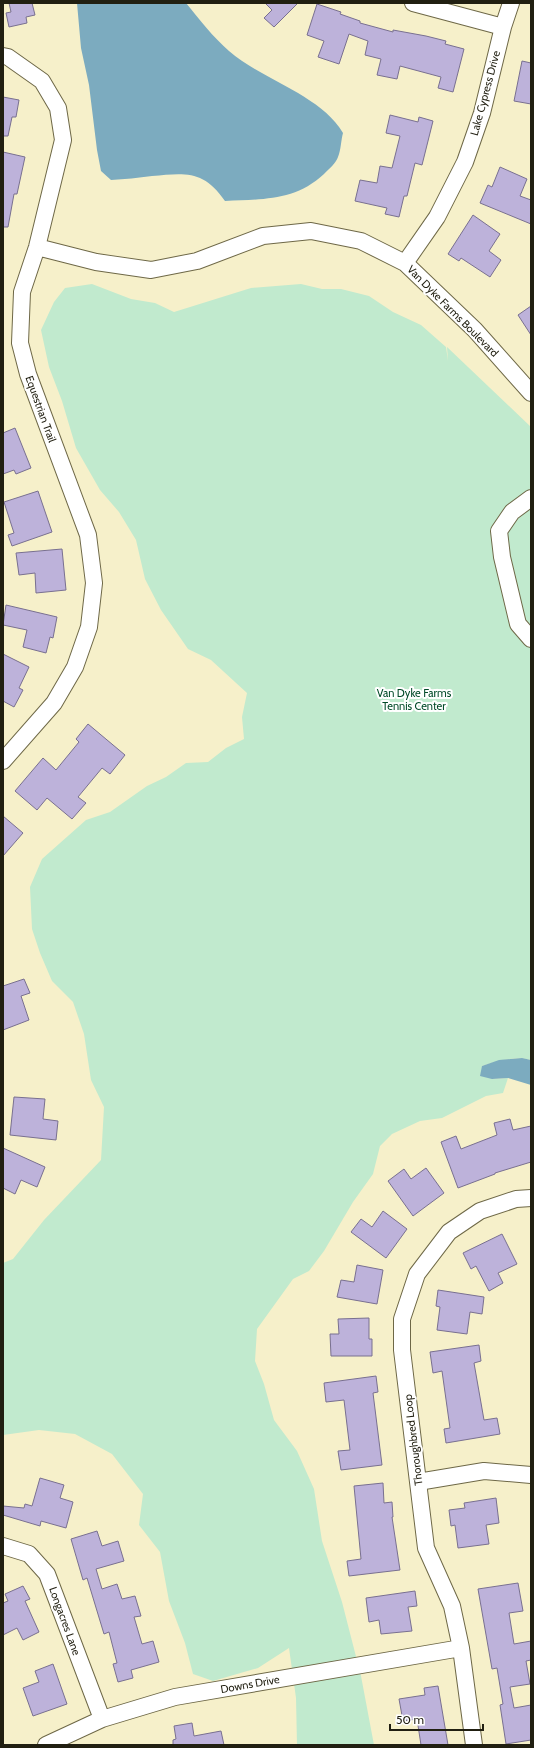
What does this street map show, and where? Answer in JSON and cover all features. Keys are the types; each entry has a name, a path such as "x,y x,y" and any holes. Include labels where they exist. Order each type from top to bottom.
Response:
{"street":[{"path":"413,3 503,27"},
{"name":"Lake Cypress Drive","path":"405,263 437,217 465,162 482,113 503,27 512,3"},
{"name":"Equestrian Trail","path":"3,56 8,57 42,81 58,108 63,140 38,247 22,292 20,343 28,374 88,535 94,583 89,628 75,667 54,703 3,761"},
{"name":"Van Dyke Farms Boulevard","path":"38,247 96,262 152,270 197,261 263,236 311,231 361,241 405,263 475,330 531,393"},
{"path":"531,498 512,512 499,531 502,557 518,624 531,639"},
{"name":"Thoroughbred Loop","path":"474,1745 461,1648 452,1606 426,1548 402,1350 402,1319 417,1274 449,1232 480,1211 516,1198 531,1198"},
{"path":"418,1482 484,1471 531,1476"},
{"name":"Longacres Lane","path":"3,1546 29,1554 47,1574 102,1719"},
{"name":"Downs Drive","path":"46,1745 102,1719 175,1697 461,1648"}],"green space":[{"name":"Van Dyke Farms Tennis Center","path":"92,284 131,299 155,303 174,312 251,288 301,284 322,289 341,289 369,296 393,312 421,325 446,347 448,361 447,347 531,427 531,1060 512,1059 482,1066 492,1079 508,1078 503,1093 486,1096 442,1118 420,1121 392,1134 380,1146 373,1174 353,1202 324,1251 309,1271 293,1279 257,1329 255,1361 264,1384 274,1420 297,1451 314,1489 322,1541 342,1602 361,1676 374,1745 297,1745 296,1698 289,1648 258,1668 213,1681 193,1674 185,1643 169,1601 160,1552 139,1525 143,1494 112,1454 75,1434 39,1430 3,1435 3,1263 13,1259 44,1220 101,1160 104,1107 91,1080 84,1034 73,1002 52,981 40,953 32,929 30,887 42,859 86,820 110,812 147,786 166,777 186,763 208,762 226,748 244,739 242,717 247,693 211,660 188,649 161,610 145,579 136,540 119,512 100,490 76,448 62,401 49,367 41,330 54,302 65,288"}],"water":[{"path":"77,3 186,3 212,34 229,51 258,71 306,98 321,108 333,120 343,133 337,159 324,174 313,183 290,194 265,199 225,201 209,184 201,179 184,174 111,180 101,171 89,85 81,48"},
{"path":"522,1058 531,1060 531,1085 508,1078 492,1079 480,1076 482,1066 499,1060"}],"building":[{"path":"9,3 32,3 35,15 26,17 27,23 9,27 6,13 11,12"},
{"path":"265,3 298,3 274,27 264,18 272,10"},
{"path":"317,4 341,12 340,14 360,21 360,23 393,32 393,30 446,41 445,44 464,49 453,92 438,88 441,77 400,66 397,79 377,75 381,59 365,55 368,41 349,34 339,64 318,57 324,41 307,35"},
{"path":"522,61 531,63 531,104 514,101"},
{"path":"3,97 19,100 16,117 12,117 8,136 3,136"},
{"path":"390,115 418,122 419,117 433,121 422,165 415,163 407,196 404,196 399,217 385,214 387,208 355,201 360,180 377,183 380,166 392,168 400,136 386,133"},
{"path":"3,152 25,157 17,194 14,194 8,227 3,227"},
{"path":"500,167 527,179 520,196 531,200 531,224 480,203 488,185 492,187"},
{"path":"473,215 500,234 489,251 501,260 490,277 461,258 459,261 448,254"},
{"path":"531,306 531,335 518,315"},
{"path":"15,428 31,468 16,474 14,470 3,474 3,433"},
{"path":"38,491 52,532 12,546 8,535 14,533 4,502"},
{"path":"62,549 66,590 36,593 35,573 19,575 16,553"},
{"path":"6,605 57,617 53,638 50,637 46,653 23,647 27,630 3,625"},
{"path":"3,654 29,667 19,688 23,690 14,707 3,701"},
{"path":"88,724 125,755 110,774 102,768 78,797 86,803 72,819 47,798 37,810 15,791 43,758 56,770 79,742 76,739"},
{"path":"3,816 23,833 3,856"},
{"path":"24,979 30,993 21,996 29,1020 3,1030 3,986"},
{"path":"14,1097 45,1099 43,1119 58,1121 56,1140 10,1135"},
{"path":"510,1119 513,1130 531,1126 531,1162 495,1173 458,1188 441,1142 456,1136 461,1149 497,1135 494,1123"},
{"path":"3,1148 45,1167 37,1187 21,1180 15,1194 3,1188"},
{"path":"426,1168 444,1193 413,1216 388,1181 404,1169 411,1179"},
{"path":"383,1211 407,1229 386,1258 351,1232 361,1219 372,1227"},
{"path":"502,1234 517,1264 498,1273 503,1283 489,1291 476,1266 471,1269 463,1253"},
{"path":"357,1265 383,1270 377,1304 337,1297 341,1280 354,1282"},
{"path":"438,1290 484,1297 482,1314 470,1312 467,1334 437,1330 440,1307 436,1306"},
{"path":"369,1318 369,1339 372,1339 372,1356 331,1356 330,1334 339,1334 338,1319"},
{"path":"479,1345 481,1361 474,1363 484,1420 497,1418 500,1434 446,1443 444,1429 450,1428 442,1371 433,1373 430,1352"},
{"path":"376,1376 378,1392 373,1393 382,1465 341,1470 338,1451 350,1450 344,1400 326,1402 324,1383"},
{"path":"40,1478 64,1485 60,1498 73,1502 66,1528 41,1521 40,1526 3,1515 3,1506 24,1508 25,1504 32,1506"},
{"path":"383,1483 384,1503 392,1502 392,1517 400,1570 349,1576 347,1561 361,1559 354,1486"},
{"path":"496,1498 499,1523 486,1525 489,1544 458,1548 455,1525 451,1526 449,1510 465,1508 464,1503"},
{"path":"97,1531 102,1546 118,1541 124,1561 96,1569 102,1589 117,1584 122,1599 135,1596 141,1616 134,1617 142,1644 153,1641 159,1662 131,1670 133,1678 118,1682 113,1664 117,1663 109,1632 104,1634 87,1578 83,1580 71,1539"},
{"path":"518,1583 523,1611 509,1613 514,1644 531,1641 531,1660 526,1661 530,1684 510,1687 514,1708 531,1705 531,1740 506,1744 500,1705 503,1704 497,1668 492,1669 478,1589"},
{"path":"23,1586 30,1599 25,1601 39,1632 23,1640 17,1628 3,1635 3,1603 8,1601 5,1594"},
{"path":"415,1591 417,1606 408,1607 412,1631 381,1634 379,1620 369,1622 366,1598"},
{"path":"53,1664 67,1704 33,1716 23,1688 39,1682 35,1671"},
{"path":"438,1686 448,1745 421,1745 417,1719 403,1721 399,1699 425,1695 424,1688"},
{"path":"192,1723 194,1736 221,1731 224,1745 173,1745 173,1740 176,1739 174,1726"}]}
